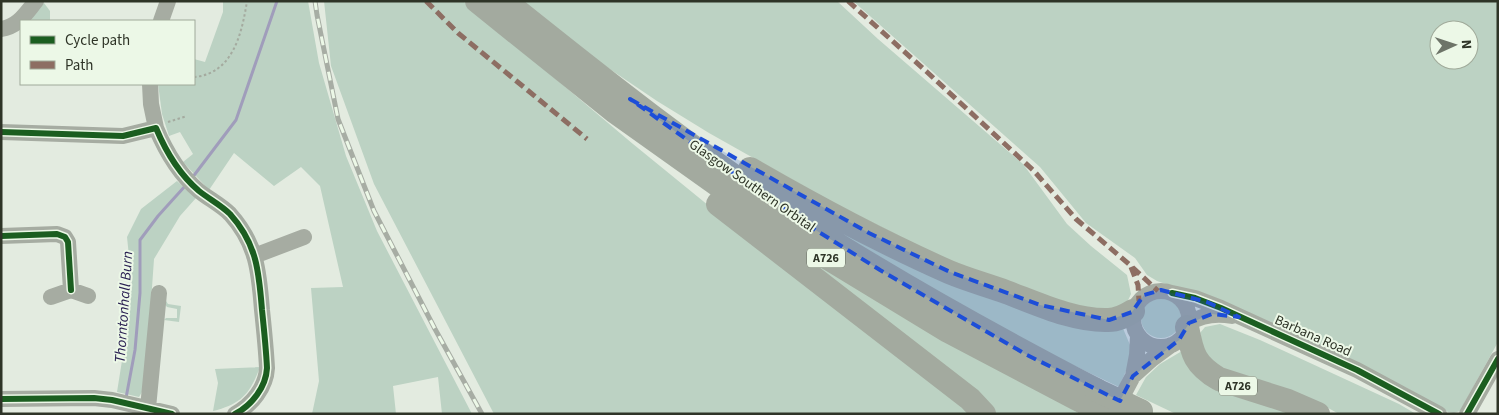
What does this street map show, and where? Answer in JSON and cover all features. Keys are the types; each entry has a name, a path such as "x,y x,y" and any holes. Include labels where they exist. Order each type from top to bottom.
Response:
{"highway":[{"name":"Glasgow Southern Orbital","path":"477,1 622,105 715,162 801,221 959,317 1028,355 1097,403 1145,412"},
{"name":"Glasgow Southern Orbital","path":"505,1 622,105"},
{"name":"A726","path":"622,105 950,272 1040,305 1080,316 1109,320 1123,317 1133,312"},
{"name":"A726","path":"622,105 680,174 970,399 984,414"},
{"name":"A726","path":"1188,325 1190,345 1196,359 1210,374 1219,379 1288,401 1318,414"}],"street":[{"path":"22,20 36,1"},
{"path":"161,20 168,1"},
{"path":"1,29 13,26 20,22"},
{"path":"150,85 156,126 164,147 179,170 201,192 230,214 245,236 259,271 266,374 256,396 248,405 235,414"},
{"path":"1,132 123,136 134,135 156,126"},
{"path":"1,236 71,233 68,242 71,290"},
{"path":"254,256 304,237"},
{"path":"51,297 71,290 88,296"},
{"path":"1113,414 1133,376 1138,336 1133,324 1133,312 1144,295 1152,291 1162,290 1172,293 1185,304 1188,311 1188,325 1179,340 1152,359 1133,376"},
{"path":"141,406 166,311 159,293"},
{"name":"Barbana Road","path":"1172,293 1207,302 1357,370 1439,414"},
{"name":"Barbana Road","path":"1188,325 1198,318 1212,314 1239,317"},
{"path":"1138,336 1153,346 1171,345"},
{"path":"1467,414 1498,359"},
{"path":"1,398 85,397 112,400 172,414"}],"path":[{"path":"195,77 212,72 223,65 231,54 242,33 247,1"},
{"path":"156,126 187,116"}],"highlighted area":[{"path":"630,99 869,233 950,272 1040,305 1109,320 1132,312 1144,295 1161,290 1207,302 1239,317 1212,314 1189,323 1179,340 1133,376 1120,401 1027,355 880,270 801,221"}],"green space":[{"path":"223,1 308,1 319,63 346,156 377,231 472,414 442,414 438,377 393,386 396,414 312,414 319,381 311,288 343,287 320,186 301,167 274,186 234,153 209,190 183,162 193,154 180,132 169,136 162,114 158,85 195,85 195,59 205,62 223,12"},
{"path":"324,1 463,1 633,144 785,268 973,414 494,414 374,184 331,66"},
{"path":"521,1 837,1 878,39 1023,164 1067,224 1127,275 1131,294 1124,309 1092,312 942,258 830,201 709,133 657,101 589,55"},
{"path":"853,1 1498,1 1498,342 1460,411 1448,412 1407,388 1181,289 1157,281 1147,275 1135,258 1086,223 1040,167"},
{"path":"44,3 50,11 50,20 30,19"},
{"path":"177,181 196,198 180,216 154,259 146,373 142,392 139,397 117,392 132,285 127,237 141,209"},
{"path":"765,184 877,242 1122,326 1130,345 1129,364 1119,387 1035,347 858,246"},
{"path":"745,214 1080,414 991,414"},
{"path":"164,298 168,304 181,306 179,322 164,320 166,318 177,318 177,309 167,307 163,302"},
{"path":"1161,298 1175,304 1181,318 1175,332 1161,338 1147,332 1141,318 1147,304"},
{"path":"1220,324 1260,340 1399,404 1416,414 1339,414 1321,404 1211,368 1202,346 1200,333 1205,327"},
{"path":"1182,351 1305,414 1176,414 1136,395 1146,377 1160,364"},
{"path":"260,367 248,391 238,401 213,411 218,383 215,369"}],"waterway":[{"name":"Thorntonhall Burn","path":"192,178 236,120 277,1"},
{"name":"Thorntonhall Burn","path":"126,398 135,350 140,293 140,240 158,216 186,185"}],"railway":[{"path":"315,1 338,119 374,211 435,329 482,414"}],"marked path":[{"path":"426,1 458,33 587,139"},
{"path":"848,1 1034,171 1076,219 1158,291"},
{"path":"1131,267 1138,285 1139,301"}],"cycle path":[{"path":"1,132 123,136 156,128 164,146 185,177 199,191 230,214 246,236 258,271 267,368 264,382 257,395 247,406 235,414"},
{"path":"1,236 57,234 65,237 68,242 71,290"},
{"path":"1172,293 1195,298 1221,308 1357,370 1439,414"},
{"path":"1467,414 1498,359"},
{"path":"1,399 94,398 112,400 172,414"}]}
